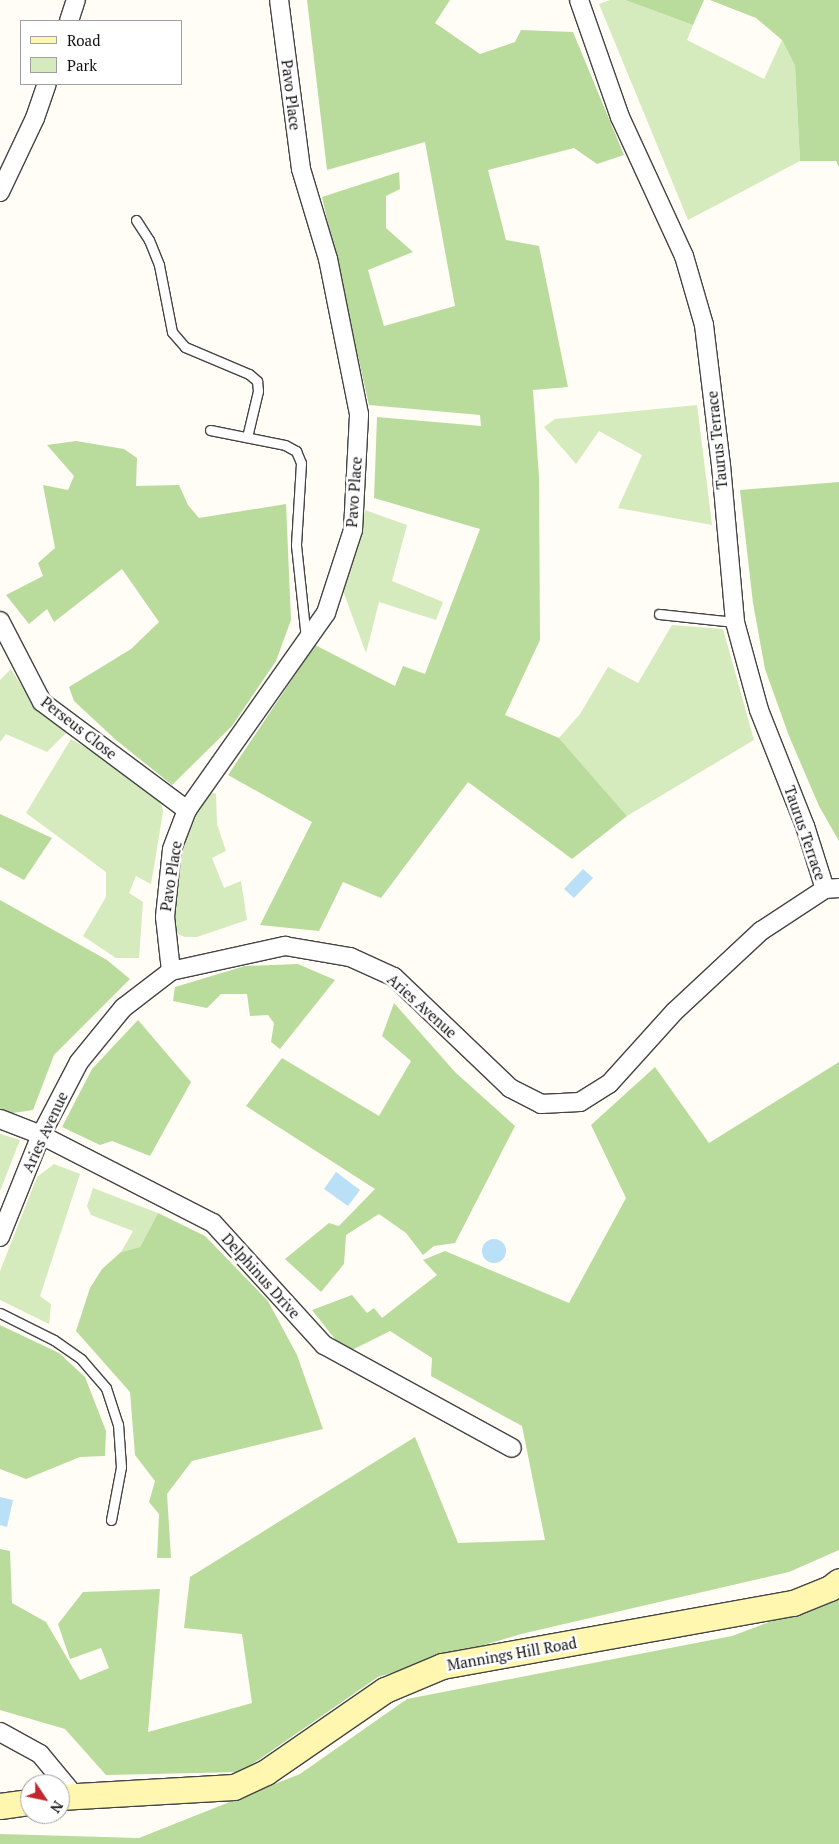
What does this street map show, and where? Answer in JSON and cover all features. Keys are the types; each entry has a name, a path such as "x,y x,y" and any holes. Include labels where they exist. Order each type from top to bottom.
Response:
{"main road":[{"name":"Mannings Hill Road","path":"70,1796 234,1787 266,1772 385,1690 442,1666 792,1603 830,1588 839,1582"},
{"path":"0,1806 20,1803"}],"street":[{"path":"69,20 76,0"},
{"name":"Pavo Place","path":"171,971 164,917 172,849 187,810 326,613 353,530 359,414 328,259 301,169 279,0"},
{"name":"Taurus Terrace","path":"579,0 620,117 684,256 704,325 735,622 760,710 805,826 832,889"},
{"path":"0,192 35,118 47,85"},
{"name":"Perseus Close","path":"0,622 42,702 187,810"},
{"name":"Aries Avenue","path":"0,1237 41,1135 79,1062 122,1008 171,971 286,946 350,957 394,977 510,1088 541,1104 580,1102 609,1084 674,1012 761,931 832,889"},
{"name":"Delphinus Drive","path":"0,1119 41,1135 213,1223 324,1345 512,1448"},
{"path":"0,1732 40,1754 53,1774"}],"lane":[{"path":"136,220 149,240 159,265 172,332 186,346 249,374 256,381 258,391 247,437"},
{"path":"210,430 285,445 296,451 300,463 296,545 306,641"},
{"path":"659,614 735,622"},
{"path":"0,1313 54,1340 81,1360 106,1388 118,1424 121,1467 111,1520"}],"green space":[{"path":"307,0 450,0 435,23 480,54 515,42 521,30 573,32 624,155 597,164 574,148 488,170 506,240 539,246 568,387 533,390 539,477 540,640 505,715 559,738 627,816 572,859 468,782 381,898 343,882 319,931 260,925 312,822 228,775 315,645 395,686 403,666 425,674 480,529 374,498 377,417 481,426 480,415 369,405 322,197 399,172 400,189 386,196 386,228 413,252 368,270 384,326 455,306 425,142 327,170"},
{"path":"610,0 625,0 693,25 687,40 764,79 782,40 795,66 800,161 688,220 599,4"},
{"path":"625,0 704,0 693,25"},
{"path":"710,0 839,0 839,167 836,161 800,161 795,66 782,40 756,18"},
{"path":"697,405 712,525 618,508 642,455 599,431 576,464 544,427 555,419"},
{"path":"76,441 124,449 137,458 136,486 179,485 188,505 199,518 286,504 291,620 276,661 232,726 172,785 116,740 74,701 69,687 131,649 159,622 122,569 54,622 47,609 29,624 6,595 43,576 38,563 55,548 43,485 68,490 74,476 47,445"},
{"path":"839,482 839,841 819,806 789,736 765,669 753,603 740,490"},
{"path":"365,510 407,525 392,581 443,602 436,620 379,602 366,653 343,591"},
{"path":"672,625 723,629 754,740 627,816 559,738 580,714 608,667 638,683"},
{"path":"11,669 35,707 67,732 47,752 6,734 0,742 0,680"},
{"path":"71,739 117,765 160,796 163,812 151,884 136,876 129,893 143,902 139,958 116,958 83,936 106,897 106,872 26,813"},
{"path":"208,791 216,794 217,824 226,851 212,858 224,888 241,881 247,920 197,937 185,937 175,933 171,921 175,861"},
{"path":"0,814 52,838 24,880 0,867"},
{"path":"0,900 107,960 130,979 54,1055 33,1110 6,1114 0,1112"},
{"path":"298,964 335,980 280,1049 271,1042 274,1023 268,1015 250,1016 247,994 221,994 207,1008 173,1001 175,987 245,966"},
{"path":"394,1003 455,1072 515,1126 455,1243 434,1246 423,1255 406,1233 379,1214 346,1235 344,1264 321,1292 285,1259 329,1223 339,1226 375,1189 246,1106 282,1058 379,1116 411,1061 382,1036"},
{"path":"138,1020 191,1082 150,1156 112,1141 100,1145 62,1127 92,1069"},
{"path":"839,1062 839,1550 789,1572 521,1634 378,1677 241,1772 106,1775 65,1729 0,1710 0,1549 10,1551 12,1603 46,1622 80,1680 109,1668 101,1648 70,1659 58,1624 83,1592 160,1589 148,1732 252,1703 242,1634 184,1628 190,1577 415,1437 458,1543 545,1540 522,1426 431,1376 432,1358 390,1331 346,1353 312,1310 352,1295 367,1313 374,1308 382,1318 437,1275 423,1260 445,1251 569,1303 626,1198 591,1125 655,1067 709,1143"},
{"path":"0,1134 20,1140 0,1191"},
{"path":"54,1164 80,1174 40,1296 51,1304 49,1324 0,1300 0,1271 37,1177"},
{"path":"93,1188 158,1213 140,1247 121,1252 133,1231 91,1215 87,1206"},
{"path":"158,1213 205,1236 268,1301 297,1355 323,1429 192,1461 167,1494 171,1558 157,1558 159,1514 149,1502 155,1481 135,1455 130,1392 76,1331 90,1288 102,1269 121,1252 140,1247"},
{"path":"0,1325 59,1353 85,1377 106,1431 105,1456 80,1457 26,1479 0,1469"},
{"path":"839,1596 839,1844 0,1844 0,1834 139,1838 300,1774 407,1699 732,1636"}],"water":[{"path":"583,869 593,878 574,898 564,889"},
{"path":"336,1172 360,1190 348,1206 324,1189"},
{"path":"494,1239 503,1242 506,1251 503,1260 494,1263 485,1260 482,1251 485,1242"},
{"path":"0,1497 13,1500 7,1527 0,1525"}]}
